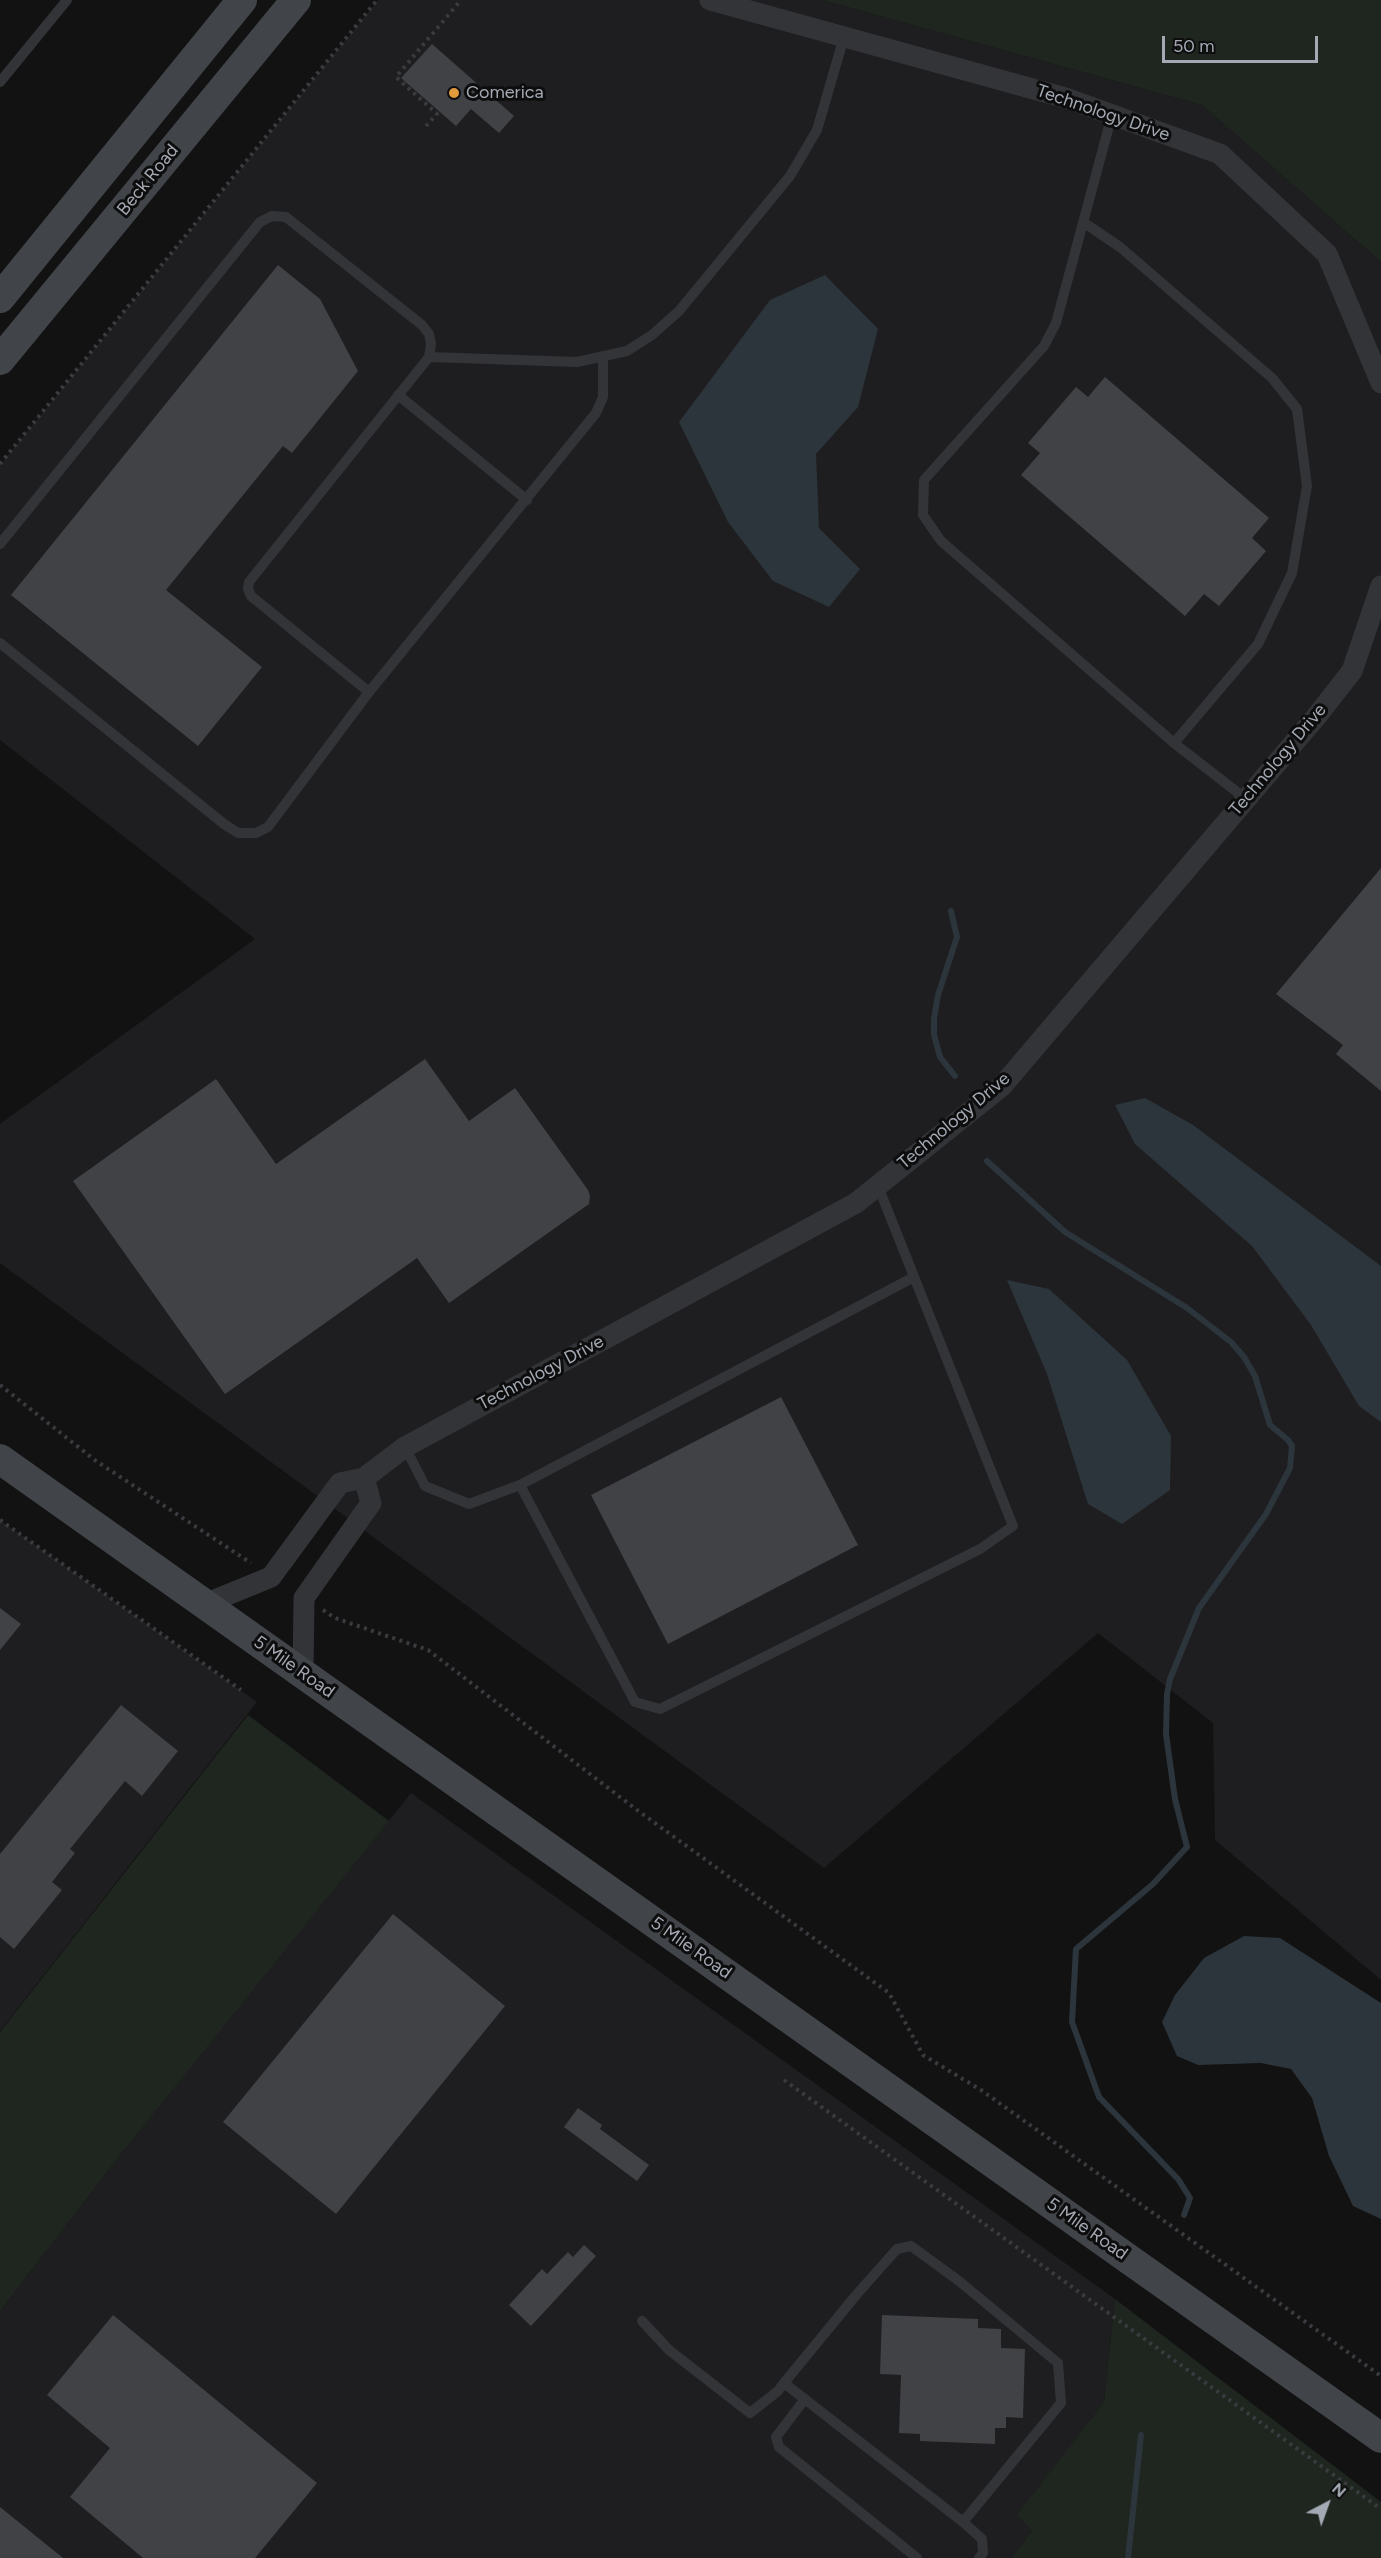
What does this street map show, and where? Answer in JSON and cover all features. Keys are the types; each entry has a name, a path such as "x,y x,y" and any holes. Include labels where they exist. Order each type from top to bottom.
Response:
{"street":[{"path":"0,298 242,0"},
{"name":"Beck Road","path":"0,360 296,0"},
{"name":"Technology Drive","path":"710,0 1066,98 1220,154 1327,254 1381,382"},
{"name":"Technology Drive","path":"271,1576 340,1483 364,1478 405,1447 856,1203 1002,1086 1352,671 1381,586"},
{"name":"5 Mile Road","path":"0,1459 1381,2438"},
{"path":"303,1673 304,1598 371,1503 364,1478"},
{"path":"205,1604 271,1576"}],"lane":[{"path":"0,82 68,0"},
{"path":"429,357 577,362 627,351 652,335 679,311 789,176 817,130 844,37"},
{"path":"1112,115 1056,322 1044,346 924,480 923,515 941,541 1174,743 1246,799"},
{"path":"0,544 260,222 273,216 286,217 422,325 429,334 431,344 429,357 249,582 248,589 251,596 369,692"},
{"path":"1083,222 1120,247 1272,378 1297,409 1307,486 1292,573 1258,644 1174,743"},
{"path":"0,643 224,824 238,832 256,833 268,827 369,692 596,413 603,397 603,356"},
{"path":"398,394 527,500"},
{"path":"520,1485 635,1702 660,1710 980,1549 1013,1526 878,1186"},
{"path":"405,1447 425,1486 469,1504 520,1485 914,1277"},
{"path":"642,2321 669,2350 750,2413 784,2383 897,2249 911,2246 959,2281 1058,2363 1061,2403 963,2522"},
{"path":"784,2383 982,2539 983,2553 979,2558"},
{"path":"805,2399 776,2437 779,2447 917,2558"}],"path":[{"path":"0,464 377,0"},
{"path":"426,126 437,114 396,77 461,0"},
{"path":"0,1385 96,1461 271,1576"},
{"path":"0,1520 241,1690"},
{"path":"304,1598 336,1618 428,1650 637,1810 889,1993 922,2055 981,2090 1381,2376"},
{"path":"784,2080 1381,2509"}],"shaded area":[{"path":"378,0 822,0 1202,105 1381,262 1381,1980 1215,1840 1213,1723 1098,1633 824,1868 0,1263 0,1124 255,939 0,740 0,465"},
{"path":"822,0 1381,0 1381,262 1202,105"},
{"path":"825,275 878,329 858,407 816,454 819,528 860,569 829,607 773,581 728,522 679,422 770,300"},
{"path":"1145,1098 1193,1125 1381,1266 1381,1422 1359,1406 1311,1325 1252,1246 1135,1144 1115,1105"},
{"path":"1007,1280 1049,1289 1127,1360 1171,1436 1170,1490 1122,1524 1088,1504 1047,1374"},
{"path":"0,1520 257,1702 0,2031"},
{"path":"248,1715 389,1821 118,2158 0,2311 0,2032"},
{"path":"411,1793 1115,2299 1104,2402 1018,2515 1032,2531 1011,2558 0,2558 0,2311 118,2158"},
{"path":"1244,1936 1280,1938 1381,2003 1381,2219 1353,2206 1329,2156 1312,2098 1291,2069 1261,2063 1198,2065 1177,2056 1162,2022 1175,1995 1204,1958"},
{"path":"1115,2299 1381,2502 1381,2558 1011,2558 1032,2531 1017,2515 1104,2402"}],"building":[{"name":"Comerica","path":"432,44 514,116 499,133 471,109 456,126 401,78"},
{"path":"278,265 320,299 358,371 292,453 283,446 166,590 262,667 198,746 11,595"},
{"path":"1105,377 1269,518 1252,538 1266,551 1219,606 1204,594 1185,616 1021,475 1040,453 1028,443 1076,387 1088,397"},
{"path":"1381,868 1381,1091 1336,1054 1343,1045 1276,994"},
{"path":"425,1059 469,1121 515,1088 588,1190 589,1204 449,1303 417,1258 225,1394 73,1181 216,1079 276,1164"},
{"path":"781,1397 858,1545 668,1644 591,1495"},
{"path":"0,1608 21,1624 0,1650"},
{"path":"121,1705 178,1751 142,1796 125,1781 70,1849 75,1853 52,1882 62,1890 14,1949 0,1937 0,1854"},
{"path":"393,1914 505,2006 336,2214 223,2122"},
{"path":"578,2108 602,2125 600,2129 649,2165 637,2181 564,2127"},
{"path":"584,2245 596,2256 531,2326 509,2305 542,2269 547,2274 568,2252 573,2257"},
{"path":"113,2315 317,2483 255,2558 143,2558 70,2497 110,2448 47,2395"},
{"path":"882,2315 978,2319 978,2328 1001,2329 1001,2348 1025,2349 1023,2418 1006,2417 1006,2428 995,2428 995,2444 920,2441 920,2434 899,2433 901,2375 880,2374"},
{"path":"0,2507 63,2558 0,2558"}],"waterway":[{"path":"951,911 957,937 938,995 934,1035 940,1057 955,1076"},
{"path":"987,1161 1065,1232 1187,1308 1231,1342 1244,1357 1255,1376 1270,1425 1292,1446 1290,1468 1266,1514 1199,1608 1170,1679 1167,1694 1166,1734 1175,1799 1187,1847 1153,1884 1076,1949 1072,2022 1099,2097 1178,2179 1190,2198 1184,2215"},
{"path":"1128,2558 1141,2435"}],"place":[{"name":"Comerica","path":"454,93"}]}
